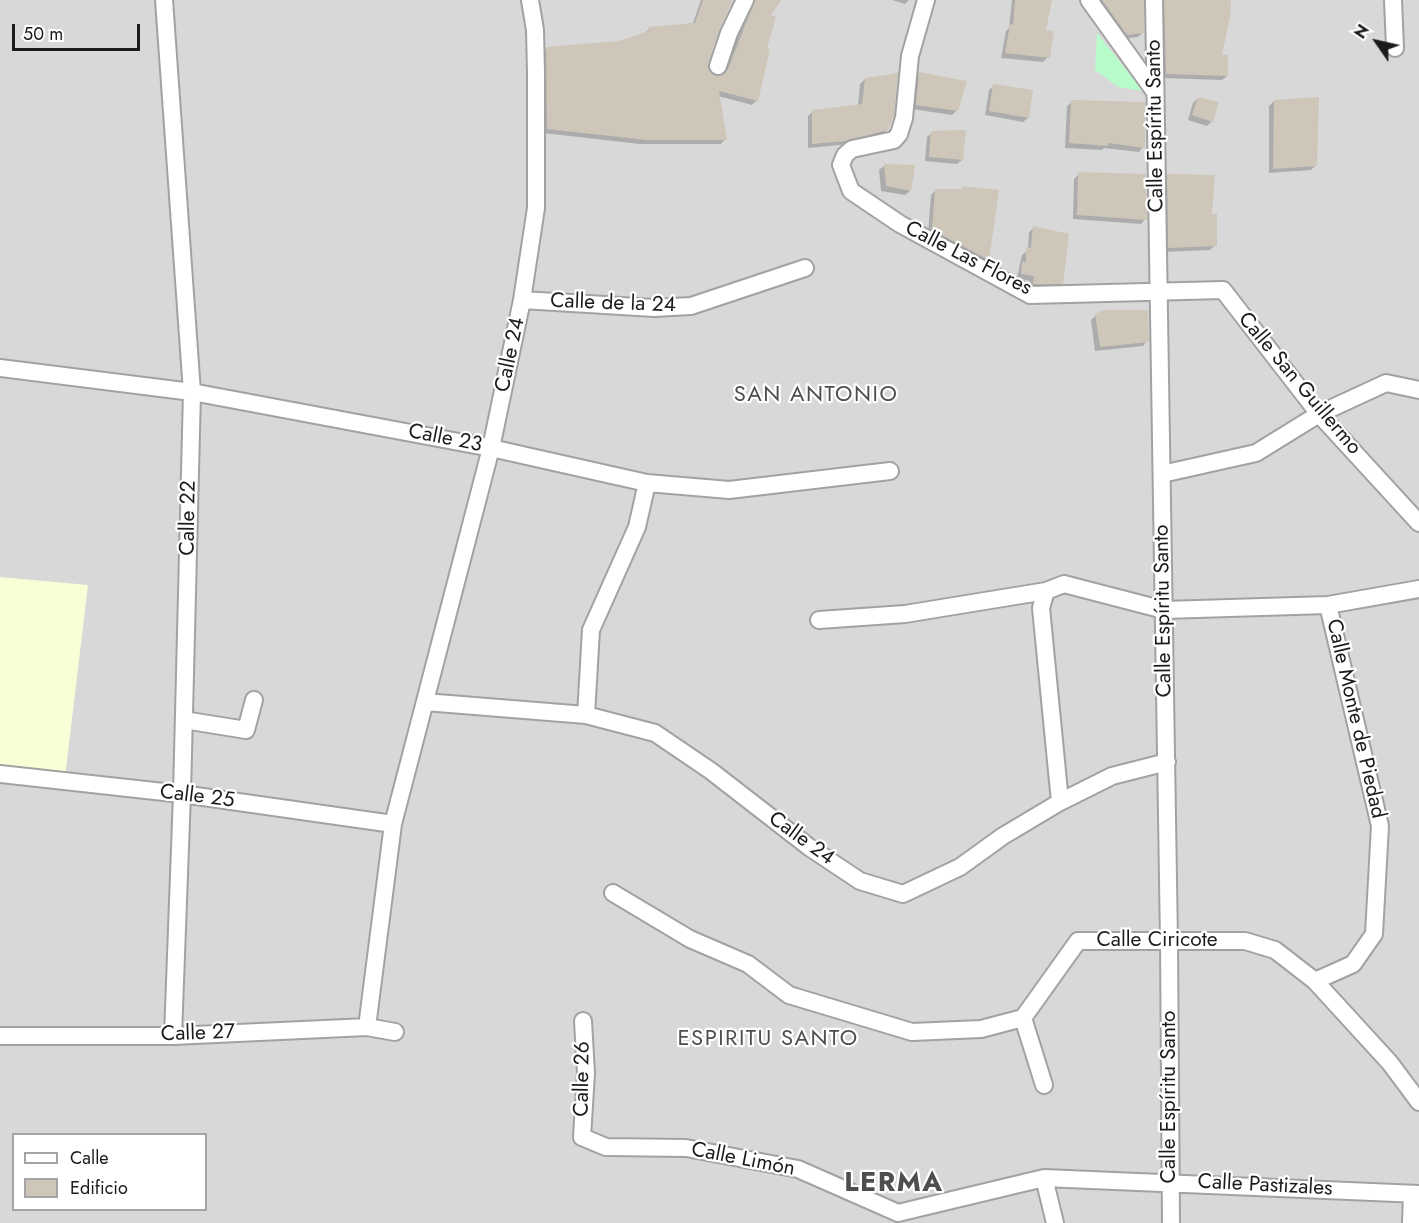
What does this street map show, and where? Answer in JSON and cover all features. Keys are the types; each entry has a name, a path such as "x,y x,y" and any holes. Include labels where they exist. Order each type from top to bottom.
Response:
{"street":[{"name":"Calle 22","path":"164,0 192,392 182,794 173,1036"},
{"name":"Calle 24","path":"367,1027 393,824 491,448 522,300 536,208 537,84 535,30 530,0"},
{"path":"718,66 729,33 745,0"},
{"name":"Calle Las Flores","path":"926,0 910,56 904,118 899,134 894,140 852,149 845,155 841,165 851,191 900,224 1030,295 1159,290"},
{"path":"1089,0 1155,92"},
{"name":"Calle Espíritu Santo","path":"1154,0 1167,762 1171,1223"},
{"path":"1394,0 1395,48"},
{"name":"Calle de la 24","path":"522,300 654,308 691,306 805,268"},
{"name":"Calle San Guillermo","path":"1159,290 1223,290 1319,414 1419,523"},
{"name":"Calle 23","path":"0,368 192,392 491,448 647,483 729,490 890,471"},
{"path":"1162,474 1256,453 1319,414 1386,383 1419,390"},
{"path":"586,715 591,630 637,527 647,483"},
{"name":"Calle Monte de Piedad","path":"819,620 905,614 1046,591 1064,584 1164,610 1328,605 1419,589"},
{"path":"1046,591 1041,608 1060,802"},
{"name":"Calle Monte de Piedad","path":"1315,981 1353,964 1374,934 1380,826 1328,605"},
{"path":"184,720 246,730 254,700"},
{"name":"Calle 24","path":"425,702 586,715 655,733 711,771 809,847 860,881 903,894 960,867 1003,836 1060,802 1112,776 1167,762"},
{"name":"Calle 25","path":"0,774 182,794 393,824"},
{"path":"613,893 690,939 748,964 789,995 912,1032 981,1029 1023,1018 1044,1085"},
{"name":"Calle Ciricote","path":"1023,1018 1078,941 1245,941 1275,950 1315,981 1390,1063 1419,1102"},
{"name":"Calle 26","path":"582,1137 585,1073 583,1021"},
{"name":"Calle 27","path":"0,1036 173,1036 367,1027 395,1032"},
{"name":"Calle Limón","path":"582,1137 606,1147 686,1148 798,1169 898,1218"},
{"path":"1044,1178 1055,1223"},
{"name":"Calle Pastizales","path":"898,1218 1044,1178 1416,1194"},
{"path":"1411,1223 1416,1194"}],"shaded area":[{"name":"LERMA","path":"0,0 1419,0 1419,1223 0,1223"},
{"path":"0,577 88,585 65,777 0,771"}],"green space":[{"path":"1097,33 1143,91 1118,87 1095,70"}],"building":[{"path":"703,0 733,0 719,30 708,63 710,72 720,76 728,69 755,0 781,0 771,15 776,17 767,48 770,49 758,101 719,91 727,140 646,140 547,129 546,47 619,41 649,31 648,27 695,23"},
{"path":"1015,0 1052,0 1046,30 1054,31 1050,58 1005,53 1010,24 1013,25"},
{"path":"1102,0 1144,0 1144,33 1127,35"},
{"path":"1164,0 1231,0 1222,55 1228,55 1228,76 1166,74"},
{"path":"919,72 967,81 958,111 916,105"},
{"path":"898,73 894,115 888,130 846,141 812,144 812,110 862,104 865,78"},
{"path":"993,84 1033,90 1029,118 989,111"},
{"path":"1198,97 1219,102 1213,122 1192,115"},
{"path":"1319,97 1317,166 1273,169 1274,100"},
{"path":"1071,100 1145,102 1145,148 1108,143 1108,146 1069,143"},
{"path":"966,130 963,160 929,157 931,131"},
{"path":"884,164 915,165 911,191 886,186"},
{"path":"1078,172 1146,174 1147,220 1077,215"},
{"path":"1167,174 1215,175 1212,214 1217,214 1217,246 1168,248"},
{"path":"963,186 999,190 989,260 932,230 935,189 963,189"},
{"path":"1033,226 1069,234 1063,284 1033,284 1034,276 1021,274 1022,262 1026,262 1026,249 1031,247"},
{"path":"1103,310 1148,310 1149,342 1100,347 1095,314"}],"district":[{"name":"SAN ANTONIO","path":"816,396"},
{"name":"ESPIRITU SANTO","path":"768,1040"},
{"name":"LERMA","path":"894,1184"}]}
